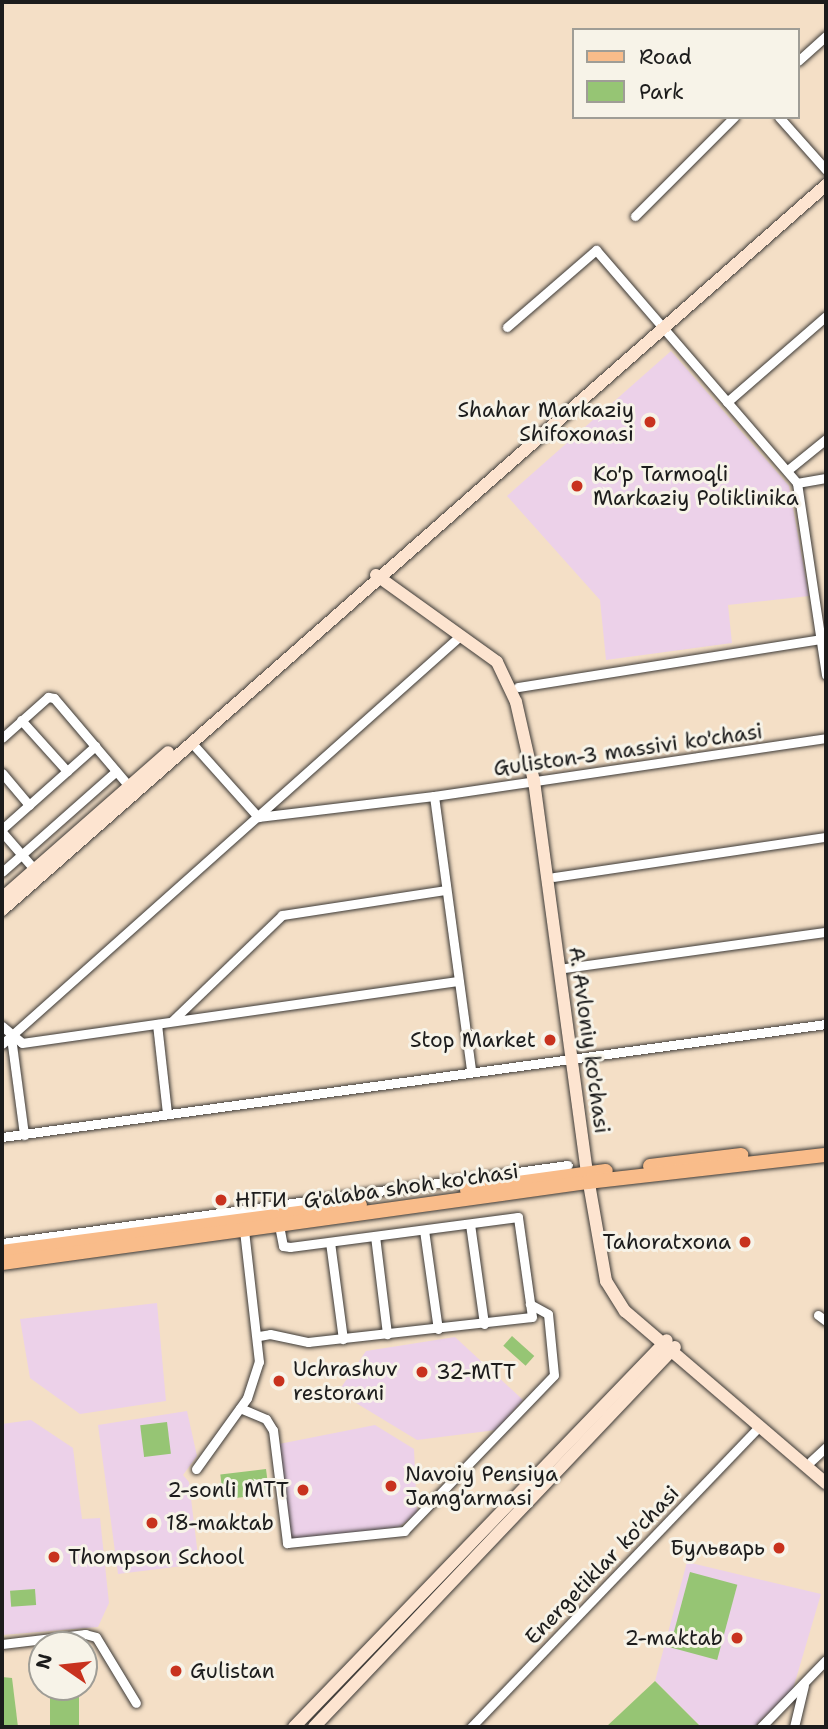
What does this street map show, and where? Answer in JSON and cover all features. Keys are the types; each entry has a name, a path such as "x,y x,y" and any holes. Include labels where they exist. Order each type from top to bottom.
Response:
{"main road":[{"name":"G'alaba shoh ko'chasi","path":"2,1263 279,1226 591,1177 826,1145"},
{"name":"G'alaba shoh ko'chasi","path":"2,1252 228,1217 527,1176 591,1177 826,1154"}],"street":[{"path":"800,59 826,36"},
{"path":"635,216 732,119"},
{"path":"2,898 191,743 661,325 826,173 781,119"},
{"path":"661,325 826,185"},
{"path":"507,327 596,250 727,402 789,469 797,483 826,675"},
{"path":"727,402 826,316"},
{"path":"789,469 826,439"},
{"path":"797,483 826,478"},
{"path":"2,910 35,872 129,786 381,573"},
{"name":"A. Avloniy ko'chasi","path":"381,573 497,662 507,678 528,742 538,781 606,1281 625,1311 826,1474"},
{"name":"A. Avloniy ko'chasi","path":"381,573 494,650 518,687 538,781 554,877 575,1056"},
{"path":"2,1044 461,635"},
{"path":"518,687 822,639"},
{"path":"2,738 48,697 54,698 129,786"},
{"path":"21,720 67,771"},
{"name":"Guliston-3 massivi ko'chasi","path":"258,817 434,796 826,738"},
{"path":"191,743 258,817"},
{"path":"35,872 2,830 95,746"},
{"path":"2,872 116,771"},
{"path":"2,773 29,804"},
{"path":"434,796 471,1071"},
{"path":"554,877 826,837"},
{"path":"173,1020 282,915 445,890"},
{"path":"565,968 826,932"},
{"path":"2,1026 11,1037 22,1042 458,981"},
{"path":"157,1024 167,1113"},
{"path":"2,1137 575,1056 826,1024"},
{"path":"11,1037 24,1135"},
{"path":"527,1176 568,1165"},
{"path":"2,1243 228,1217"},
{"path":"259,1336 270,1334 308,1342 532,1317 519,1217 283,1246 279,1226"},
{"path":"470,1224 484,1324"},
{"path":"196,1469 240,1408 259,1362 259,1336 244,1230"},
{"path":"424,1230 438,1329"},
{"path":"374,1236 387,1334"},
{"path":"330,1242 343,1339"},
{"path":"240,1408 266,1419 273,1430 287,1543 404,1531 554,1375 548,1314 530,1304"},
{"path":"293,1727 669,1346"},
{"path":"314,1727 669,1346"},
{"name":"A. Avloniy ko'chasi","path":"669,1346 826,1483"},
{"name":"Energetiklar ko'chasi","path":"471,1727 759,1427"},
{"path":"811,1461 826,1447"},
{"path":"2,1644 85,1633 96,1637 136,1703"},
{"path":"761,1727 826,1660"},
{"path":"794,1727 804,1684"}],"shaded area":[{"path":"671,351 789,486 809,596 728,605 732,643 606,660 600,600 507,496"},
{"path":"157,1303 166,1401 80,1414 30,1378 20,1319"},
{"name":"32-MTT","path":"455,1337 523,1400 496,1430 417,1440 338,1392 366,1351"},
{"name":"18-maktab","path":"187,1411 197,1456 183,1475 189,1482 199,1564 118,1574 98,1425"},
{"path":"31,1420 73,1448 82,1519 100,1518 109,1603 98,1627 2,1635 2,1424"},
{"path":"375,1425 414,1449 417,1513 399,1527 292,1540 279,1444"},
{"name":"2-maktab","path":"687,1562 821,1594 793,1689 754,1727 701,1727 655,1681"}],"green space":[{"path":"512,1336 534,1356 526,1366 503,1346"},
{"path":"167,1422 171,1454 144,1457 140,1425"},
{"path":"266,1469 269,1494 223,1499 220,1475"},
{"path":"690,1572 737,1585 717,1660 670,1647"},
{"path":"35,1589 36,1605 11,1607 10,1591"},
{"path":"2,1677 12,1678 18,1727 2,1727"},
{"path":"655,1681 701,1727 606,1727"},
{"path":"50,1701 79,1701 79,1727 50,1727"}],"place":[{"name":"Shahar Markaziy Shifoxonasi","path":"650,422"},
{"name":"Ko'p Tarmoqli Markaziy Poliklinika","path":"577,486"},
{"name":"Stop Market","path":"550,1040"},
{"name":"НГГИ","path":"221,1200"},
{"name":"Tahoratxona","path":"745,1242"},
{"name":"32-MTT","path":"422,1372"},
{"name":"Uchrashuv restorani","path":"279,1381"},
{"name":"Navoiy Pensiya Jamg'armasi","path":"391,1486"},
{"name":"2-sonli MTT","path":"303,1490"},
{"name":"18-maktab","path":"152,1523"},
{"name":"Бульварь","path":"779,1548"},
{"name":"Thompson School","path":"54,1557"},
{"name":"2-maktab","path":"737,1638"},
{"name":"Gulistan","path":"176,1671"}]}
